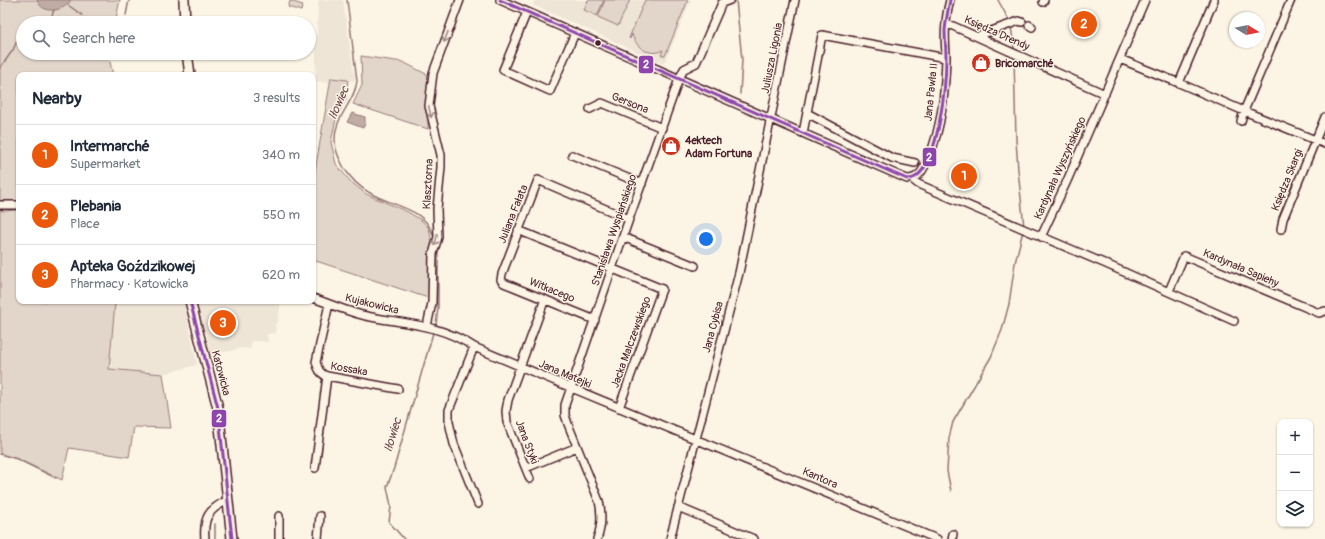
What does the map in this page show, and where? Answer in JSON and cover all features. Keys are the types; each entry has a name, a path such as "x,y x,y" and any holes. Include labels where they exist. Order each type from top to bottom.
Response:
{"main road":[{"path":"184,0 185,16"},
{"path":"188,60 190,72"},
{"name":"Katowicka","path":"191,304 218,408 232,539"}],"street":[{"name":"Klasztorna","path":"427,326 432,303 433,254 438,237 438,209 442,167 441,155 429,106 433,73 460,0"},
{"name":"Kardynała Wyszyńskiego","path":"500,0 903,178 912,179 918,184 1041,237 1068,181 1144,0"},
{"path":"679,79 684,69 696,63 722,3 730,0"},
{"name":"Juliusza Ligonia","path":"771,119 794,0"},
{"name":"Jana Pawła II","path":"912,179 918,176 923,169 938,131 941,115 946,58 946,24 950,0"},
{"path":"1179,83 1214,0"},
{"path":"1241,121 1291,0"},
{"path":"527,12 503,70 550,91 575,33"},
{"path":"979,37 980,35 1019,21 1028,25"},
{"name":"Księdza Drendy","path":"946,24 979,37 1105,94"},
{"path":"803,134 822,35 946,58"},
{"path":"1120,59 1315,140"},
{"name":"Stanisława Wyspiańskiego","path":"598,539 602,513 599,501 565,415 566,405 629,219 679,79"},
{"name":"Gersona","path":"590,109 602,103 662,128"},
{"path":"807,113 892,158 915,163"},
{"name":"Księdza Skargi","path":"1281,229 1283,220 1325,116"},
{"name":"Jana Cybisa","path":"670,539 739,273 771,119"},
{"name":"Księdza Skargi","path":"1315,140 1325,144"},
{"path":"572,155 642,184"},
{"name":"Juliana Fałata","path":"501,280 518,230 538,180 629,219"},
{"path":"0,205 16,205"},
{"path":"518,230 613,269"},
{"path":"623,237 695,266"},
{"path":"1041,237 1234,321"},
{"name":"Kardynała Sapiehy","path":"1168,291 1184,256 1319,313 1325,312"},
{"name":"Jacka Malczewskiego","path":"613,269 662,289 619,408"},
{"name":"Witkacego","path":"501,280 504,283 595,320"},
{"name":"Kujakowicka","path":"316,299 363,315 427,326"},
{"name":"Jana Styki","path":"530,479 507,422 506,411 508,400 544,299"},
{"name":"Kossaka","path":"329,304 316,362 318,370 323,375 327,376 398,388"},
{"name":"Jana Matejki","path":"427,326 461,338 474,348 571,389 696,438"},
{"path":"474,348 449,410 449,422 454,444 478,504"},
{"path":"315,468 327,376"},
{"name":"Kantora","path":"696,438 937,539"},
{"path":"526,468 577,447"},
{"path":"204,539 205,520 209,512 212,508 228,500"},
{"path":"678,507 754,539"},
{"path":"279,516 279,539"},
{"path":"318,539 320,516"}],"shaded area":[{"path":"0,0 120,0 117,16 16,16 16,60 110,60 112,72 16,72 16,201 0,202"},
{"path":"37,0 71,0 63,7 48,10 43,8"},
{"path":"318,0 343,0 355,81 331,78 330,83 316,81"},
{"path":"535,0 691,0 664,64 533,5"},
{"path":"588,0 604,0 597,16 584,10"},
{"path":"605,0 630,0 618,26 598,17"},
{"path":"645,0 688,0 665,56 661,55 663,50 658,52 648,52 644,50 634,39 632,34 630,39 629,38"},
{"path":"290,1 303,5 301,11 288,7"},
{"path":"361,56 403,62 428,75 428,129 353,104 362,85"},
{"path":"331,78 348,80 346,98 336,119 331,142 336,164 350,181 366,194 408,212 421,220 429,228 432,242 431,299 316,261 316,165"},
{"path":"352,113 365,117 365,124 363,128 347,122"},
{"path":"16,210 16,304 115,304 109,369 163,374 171,428 134,427 129,457 69,448 62,480 17,459 0,454 0,211"},
{"path":"115,304 185,304 197,365 163,374 109,369"},
{"path":"196,304 281,304 278,322 275,324 276,333 267,334 268,342 251,341 251,349 240,348 211,354 206,333 203,333"}],"waterway":[{"path":"126,15 129,0"},
{"name":"Iłowiec","path":"347,0 357,81 353,96 338,124 335,140 338,154 344,168 352,179 366,191 416,213 429,226 433,235"},
{"path":"736,0 742,60 740,94"},
{"path":"998,0 1010,22"},
{"path":"68,5 82,15"},
{"path":"52,16 54,10"},
{"path":"1011,26 1014,48"},
{"path":"0,68 16,43"},
{"path":"1014,57 1016,140 1024,227"},
{"path":"951,491 947,471 949,438 953,422 991,357 1002,330 1009,304 1015,263 1023,231"},
{"name":"Iłowiec","path":"436,325 438,308 438,255"},
{"name":"Iłowiec","path":"404,539 389,522 391,506 387,487 394,468 433,333"},
{"path":"0,454 17,459 56,478"},
{"path":"215,524 215,539"}],"transit line":[{"name":"2","path":"500,0 907,179 917,176 925,166 936,137 945,85 945,30 950,0"},
{"name":"2","path":"191,304 218,408 232,539"}],"place":[{"name":"Plebania","path":"1084,24"},
{"name":"Bricomarché","path":"981,63"},
{"name":"4ektech Adam Fortuna","path":"671,146"},
{"name":"Intermarché","path":"964,176"},
{"name":"Apteka Goździkowej","path":"223,323"}]}
